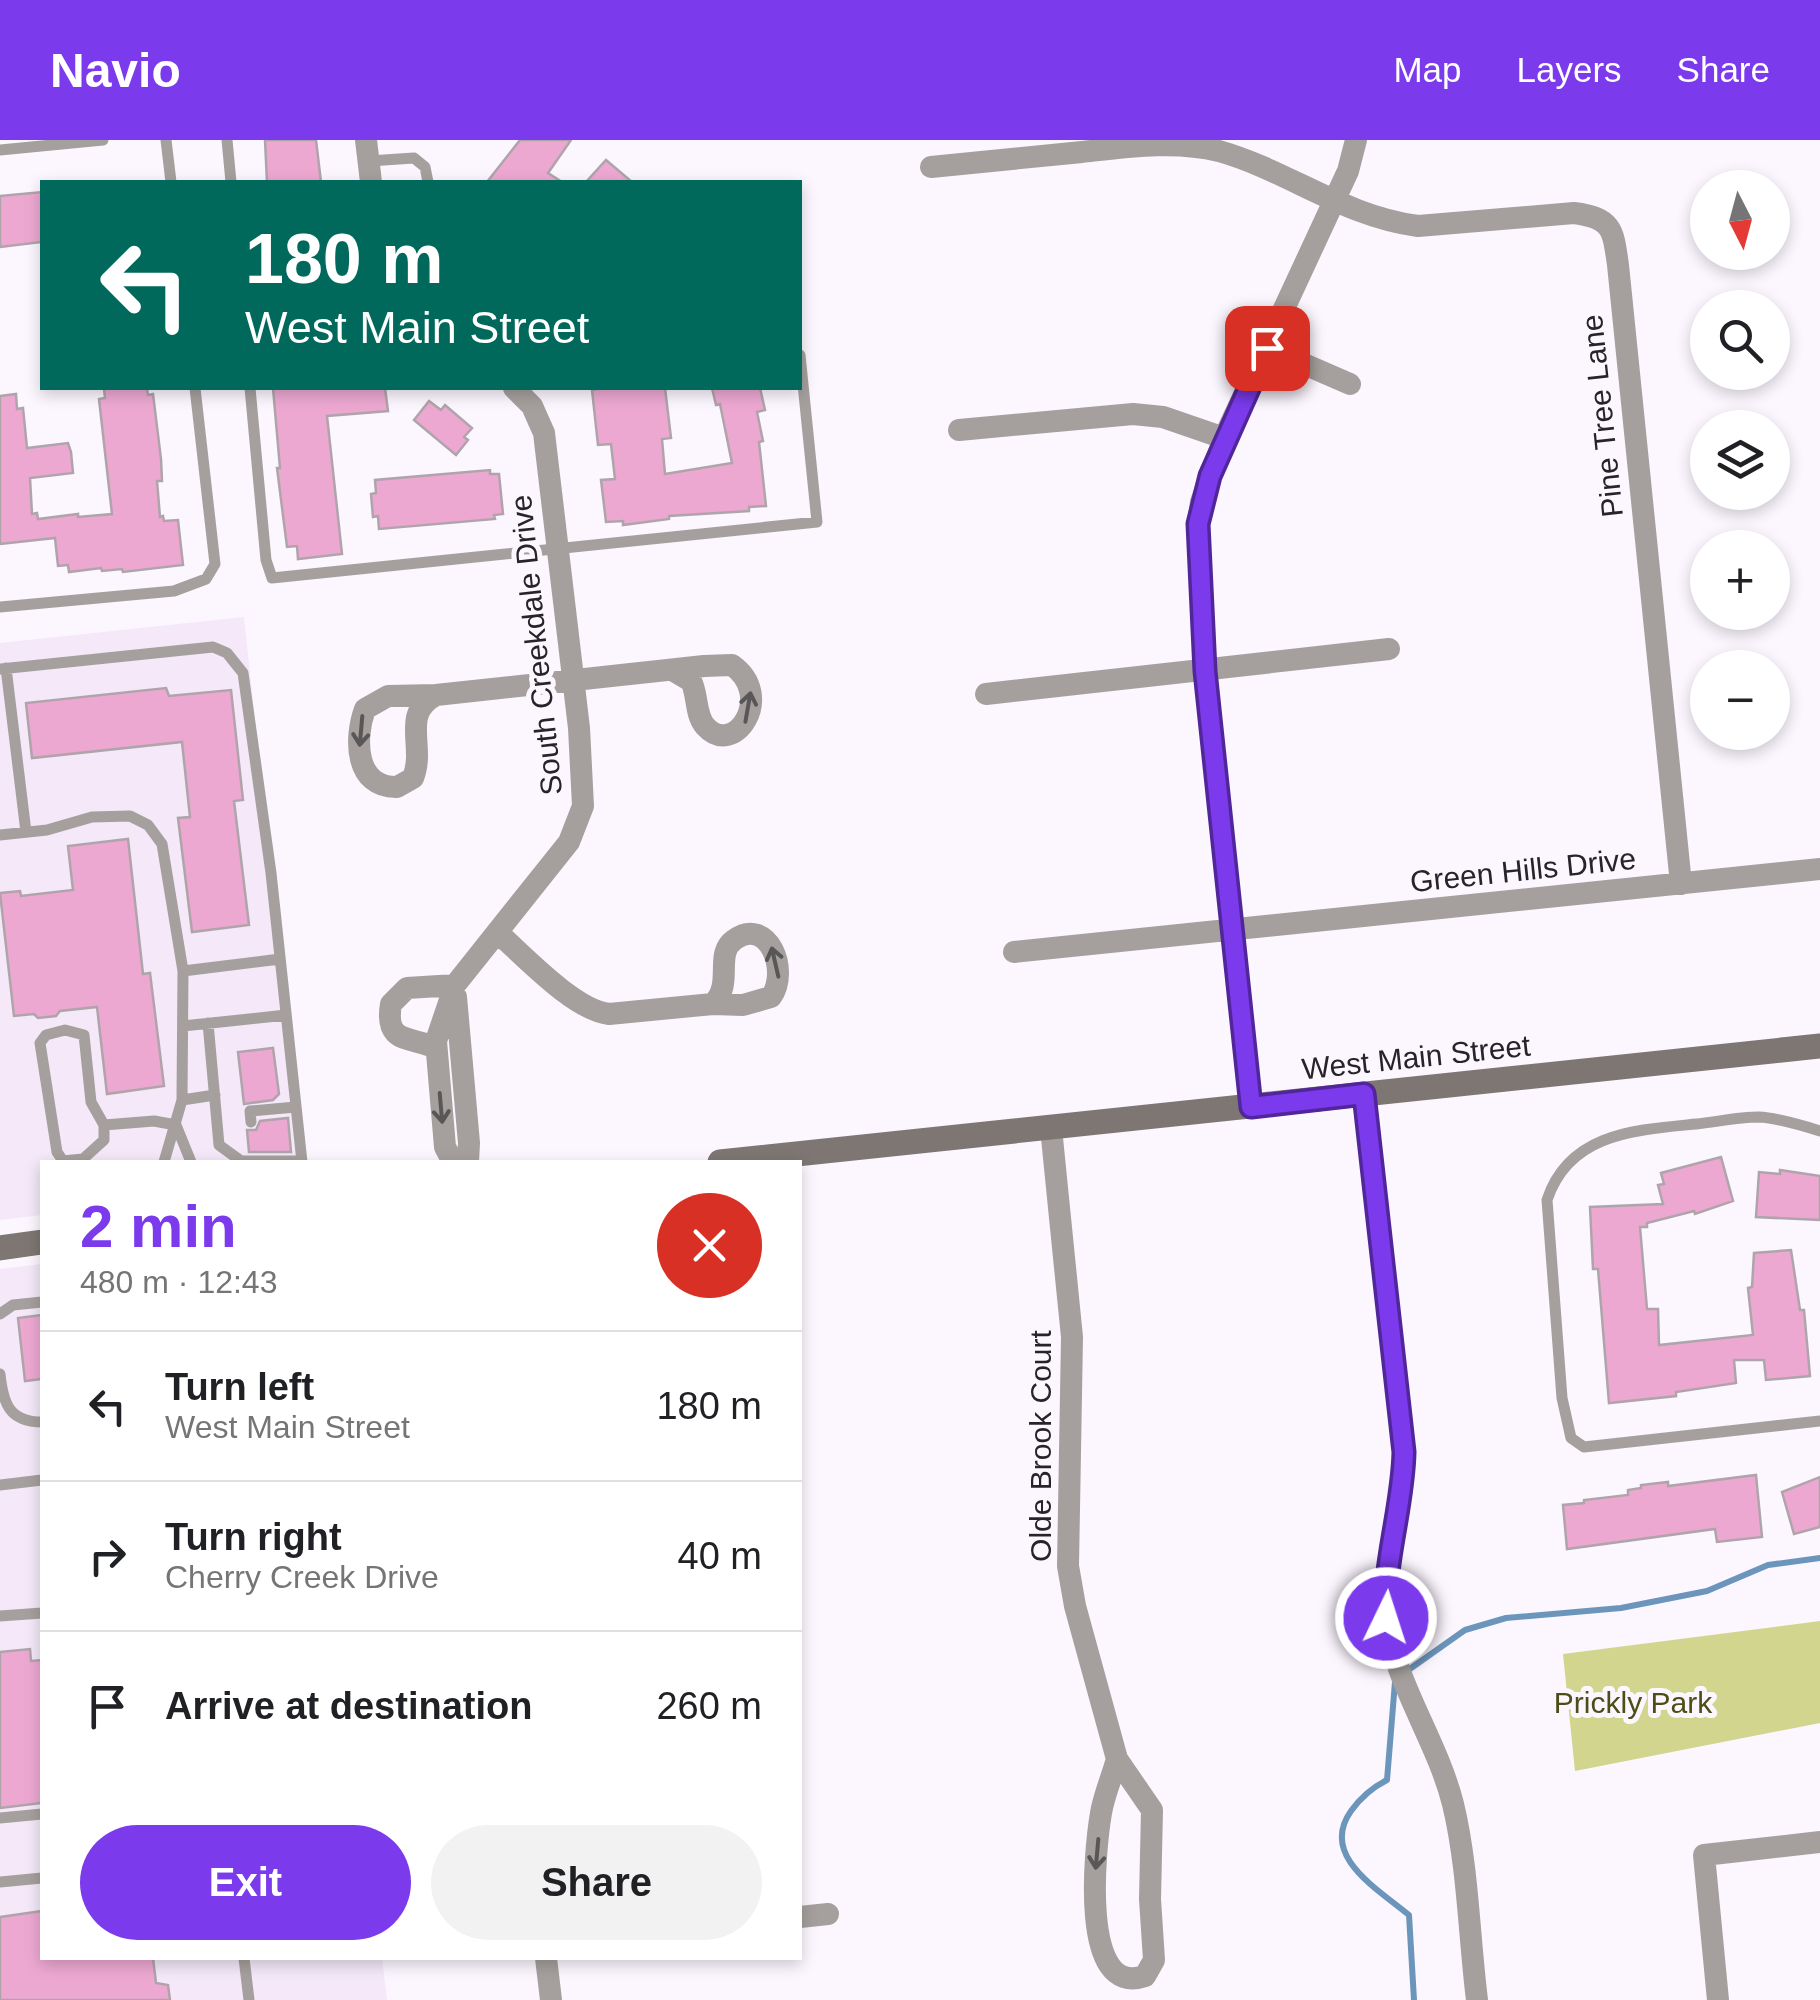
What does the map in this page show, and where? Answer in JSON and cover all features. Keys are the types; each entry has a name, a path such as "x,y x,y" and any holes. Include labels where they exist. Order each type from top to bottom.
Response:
{"main road":[{"name":"West Main Street","path":"740,1160 1820,1046"},
{"path":"0,1248 40,1242"}],"street":[{"path":"1251,1107 1205,671 1198,524 1201,502 1224,438 1348,171 1356,140"},
{"path":"930,168 1187,145 1240,158 1331,202"},
{"name":"Pine Tree Lane","path":"1331,202 1372,217 1418,226 1574,213 1595,216 1612,230 1680,884"},
{"path":"1267,348 1350,384"},
{"name":"South Creekdale Drive","path":"451,1160 445,1148 436,1048 455,985 569,842 583,806 544,432 527,392"},
{"path":"959,430 1133,414 1162,417 1224,438"},
{"path":"986,694 1389,649"},
{"path":"436,695 421,704 416,713 418,758 413,778 397,787 373,781 366,775 361,758 360,722 364,709 388,696 436,695 674,671"},
{"name":"Green Hills Drive","path":"1014,952 1820,869"},
{"path":"496,932 598,1013 713,1004"},
{"path":"436,1048 413,1043 395,1032 390,1023 392,1004 407,988 455,985 468,1160"},
{"path":"1364,1094 1404,1452 1385,1602 1392,1644 1453,1806 1476,2000"},
{"name":"Olde Brook Court","path":"1052,1128 1072,1337 1068,1566 1075,1606 1117,1760 1152,1810 1150,1899 1154,1960 1146,1976 1136,1980 1117,1976 1109,1968 1100,1942 1096,1866 1102,1809 1117,1760"},
{"path":"1718,2000 1704,1855 1820,1842"},
{"path":"802,1917 828,1914"},
{"path":"546,1960 550,2000"}],"lane":[{"path":"0,150 103,140"},
{"path":"166,140 170,180"},
{"path":"228,140 231,180"},
{"path":"368,161 414,158 425,167 428,180"},
{"path":"250,390 266,560 272,578 817,522 802,375"},
{"path":"0,607 174,591 206,579 215,564 194,390"},
{"path":"26,832 3,669 194,649 213,648 227,653 243,674 302,1160"},
{"path":"0,835 92,817 130,816 148,825 162,844 183,972 182,1100 165,1160"},
{"path":"183,972 280,959"},
{"path":"183,1026 286,1015"},
{"path":"208,1023 219,1145 242,1160 277,1157"},
{"path":"62,1160 56,1152 40,1042 46,1035 65,1030 84,1034 91,1102 104,1125 104,1140 83,1159 76,1160"},
{"path":"182,1100 215,1095"},
{"path":"251,1122 250,1111 272,1114 296,1107"},
{"path":"1820,1131 1760,1117 1637,1130 1600,1141 1573,1158 1554,1179 1547,1200 1562,1398 1571,1438 1584,1447 1820,1421"},
{"path":"104,1125 154,1121 176,1125"},
{"path":"176,1125 191,1160"},
{"path":"0,1314 13,1305 40,1302"},
{"path":"0,1374 3,1402 12,1413 40,1422"},
{"path":"0,1485 40,1480"},
{"path":"0,1616 40,1613"},
{"path":"0,1818 40,1814"},
{"path":"0,1882 40,1878"},
{"path":"244,1960 249,2000"}],"shaded area":[{"path":"244,617 302,1160 40,1160 40,1215 0,1220 0,643"},
{"path":"40,1264 40,1960 382,1960 387,2000 0,2000 0,1269"}],"green space":[{"name":"Prickly Park","path":"1820,1621 1820,1723 1575,1771 1563,1654"}],"building":[{"path":"265,140 316,140 321,180 267,180"},
{"path":"520,140 571,140 548,173 559,180 489,180"},
{"path":"606,160 630,180 588,180"},
{"path":"40,192 40,242 0,247 0,196"},
{"path":"104,390 147,390 148,395 153,394 161,459 162,481 157,481 160,517 164,521 178,520 183,565 123,572 101,568 69,572 68,565 58,566 55,538 0,544 0,396 16,394 17,409 23,408 27,448 68,443 71,452 73,473 30,478 32,514 37,513 38,519 112,514 99,399 105,398"},
{"path":"273,390 385,390 388,411 327,416 342,554 298,559 297,546 287,547"},
{"path":"592,390 665,390 671,438 662,439 665,474 732,463 720,404 716,405 712,390 760,390 765,410 757,412 763,441 759,442 766,506 623,525 623,521 606,522 601,480 615,479 611,444 598,445"},
{"path":"429,401 441,410 445,405 472,428 456,455 414,420"},
{"path":"490,470 490,474 499,474 503,514 494,515 495,519 379,529 378,516 373,517 371,494 376,493 375,480"},
{"path":"166,688 169,696 231,690 243,800 234,801 249,925 192,932 178,818 190,817 182,742 32,758 26,703"},
{"path":"128,839 143,974 150,973 164,1086 107,1094 97,1007 38,1018 34,1014 14,1016 0,893 20,891 21,896 73,890 68,846"},
{"path":"273,1048 279,1094 273,1100 244,1104 238,1052"},
{"path":"288,1118 291,1152 249,1152 247,1130 256,1130 260,1121"},
{"path":"1721,1157 1733,1201 1640,1227 1647,1309 1658,1309 1659,1345 1753,1335 1748,1288 1752,1287 1754,1253 1791,1250 1800,1310 1804,1310 1810,1376 1766,1380 1764,1360 1734,1360 1736,1383 1676,1392 1676,1396 1609,1403 1590,1207 1663,1204 1658,1185 1664,1184 1661,1173"},
{"path":"1780,1170 1820,1176 1820,1220 1756,1217 1759,1172 1780,1174"},
{"path":"40,1315 40,1379 25,1381 18,1318"},
{"path":"1756,1475 1762,1537 1717,1542 1715,1529 1567,1549 1563,1505 1628,1495 1628,1490 1641,1485 1668,1482 1668,1486"},
{"path":"1820,1477 1820,1527 1794,1534 1782,1492"},
{"path":"30,1649 31,1661 40,1660 40,1803 0,1808 0,1652"},
{"path":"40,1911 40,1960 153,1960 156,1983 168,1985 170,2000 0,2000 0,1917"}],"waterway":[{"path":"1407,1671 1465,1630 1506,1618 1621,1608 1707,1591 1768,1565 1820,1558"},
{"path":"1395,1682 1387,1780 1367,1793 1351,1811 1343,1827 1342,1843 1356,1870 1409,1915 1414,2000"}],"route":[{"path":"1267,348 1224,438 1201,502 1198,578 1205,671 1251,1107 1364,1094 1404,1452 1386,1618"}]}
